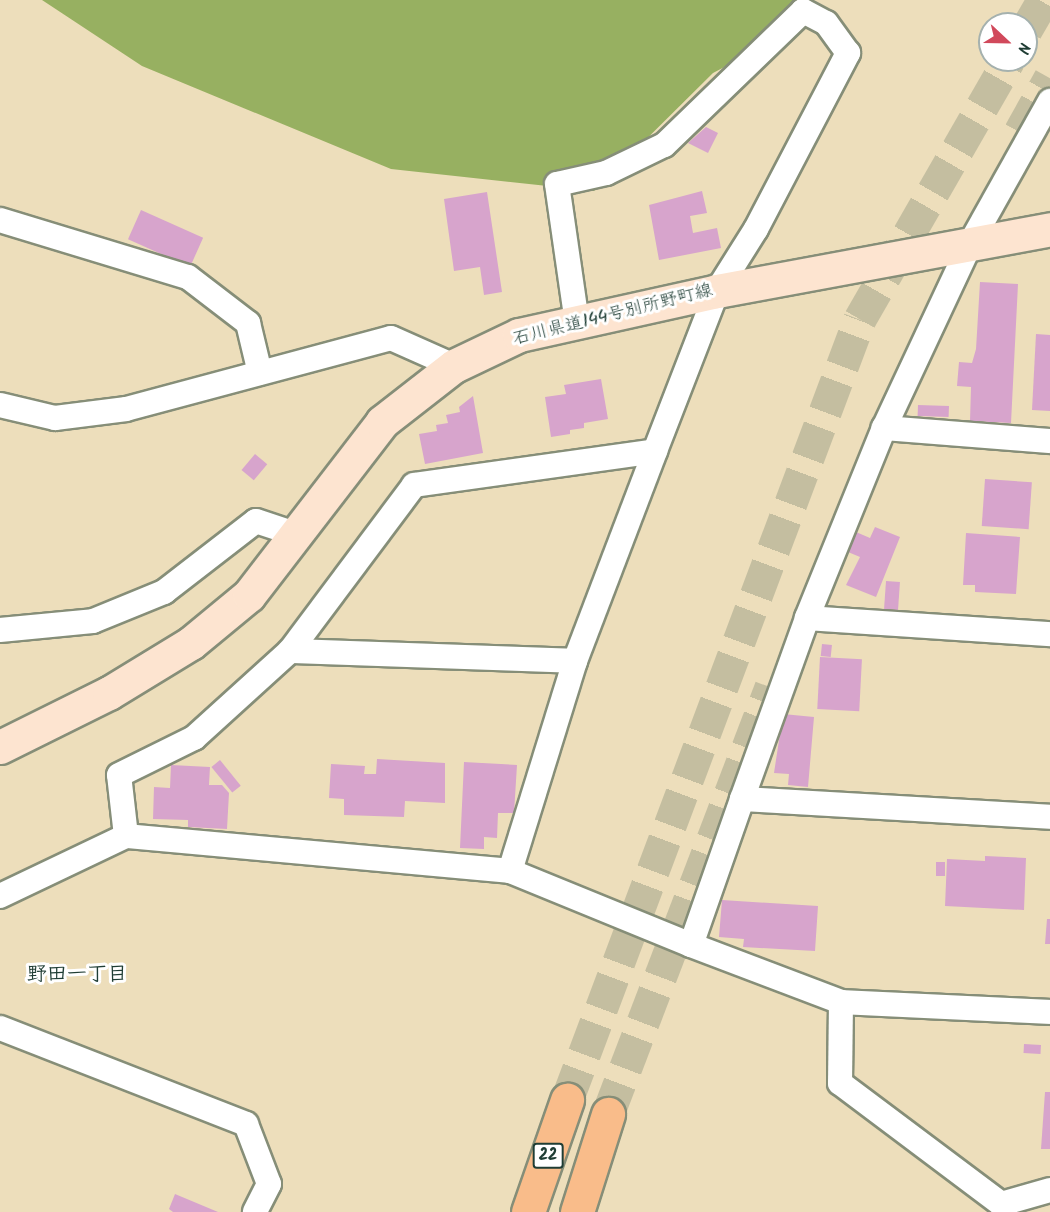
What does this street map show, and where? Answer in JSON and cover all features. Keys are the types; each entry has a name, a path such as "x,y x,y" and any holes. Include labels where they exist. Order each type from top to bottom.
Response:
{"main road":[{"name":"石川県道144号別所野町線","path":"0,747 109,693 191,643 249,595 382,423 454,366 519,335 717,291 1050,229"},
{"name":"22","path":"528,1212 567,1100"},
{"name":"22","path":"577,1212 608,1114"}],"street":[{"path":"510,871 575,661 717,291 756,230 848,53 826,23 803,11 664,145 606,173 557,183 577,322"},
{"path":"690,945 807,618 884,428 970,244 1050,101"},
{"path":"0,220 188,277 248,323 260,374"},
{"path":"0,405 55,418 126,409 392,338 454,366"},
{"path":"884,428 1050,441"},
{"path":"126,836 119,776 194,738 290,651 414,485 655,451"},
{"path":"0,630 93,621 164,592 256,521 295,534"},
{"path":"807,618 1050,634"},
{"path":"290,651 575,661"},
{"path":"742,799 1050,817"},
{"path":"0,896 126,836 510,871 690,945 841,1002 1050,1012"},
{"path":"841,1002 840,1083 1001,1204 1050,1190"},
{"path":"0,1028 246,1124 269,1184 255,1212"}],"green space":[{"path":"42,0 809,0 772,42 713,73 594,191 391,169 142,66"}],"building":[{"path":"706,127 718,133 708,153 688,143"},
{"path":"702,191 707,213 690,216 693,233 717,228 721,248 659,260 649,205"},
{"path":"487,192 502,292 484,295 480,267 454,271 444,199"},
{"path":"141,210 203,238 190,267 128,239"},
{"path":"980,282 1018,284 1011,423 970,421 971,387 957,386 959,362 972,363 976,349"},
{"path":"1036,334 1050,335 1050,411 1032,410"},
{"path":"601,379 608,419 584,423 584,428 570,430 570,434 551,437 545,397 566,394 564,385"},
{"path":"473,396 483,453 425,464 419,434 437,431 436,425 448,423 446,415 460,412 459,407"},
{"path":"918,405 949,406 949,417 918,416"},
{"path":"255,454 267,464 254,480 242,470"},
{"path":"985,479 1032,482 1029,529 982,526"},
{"path":"875,527 900,537 876,597 846,585 860,557 848,552 856,532 870,538"},
{"path":"966,533 1020,537 1016,594 975,592 975,585 963,585"},
{"path":"886,581 900,582 898,610 884,609"},
{"path":"822,644 832,645 831,657 821,656"},
{"path":"820,657 862,659 859,711 817,709"},
{"path":"783,714 814,717 808,787 788,785 789,774 774,773"},
{"path":"377,759 445,763 445,803 405,801 404,817 344,815 344,799 329,798 331,764 365,766 364,774 376,774"},
{"path":"220,760 241,786 232,793 211,767"},
{"path":"464,762 517,765 514,813 498,813 497,838 484,837 484,849 460,848"},
{"path":"171,765 210,767 209,785 222,785 229,793 227,829 188,827 188,820 153,819 154,787 170,788"},
{"path":"985,856 1026,858 1024,910 945,906 947,859 985,861"},
{"path":"936,862 945,862 945,876 936,876"},
{"path":"722,900 818,906 815,951 743,947 744,939 719,937"},
{"path":"1047,919 1050,919 1050,944 1045,944"},
{"path":"1024,1044 1041,1045 1041,1054 1024,1053"},
{"path":"1045,1092 1050,1092 1050,1149 1041,1149"},
{"path":"175,1194 218,1212 173,1212 169,1209"}],"tunnel":[{"path":"1036,12 1043,0"},
{"path":"567,1100 860,319 1002,72"},
{"path":"1020,132 1050,78"},
{"path":"608,1114 771,687"}],"district":[{"name":"野田一丁目","path":"77,975"}]}
